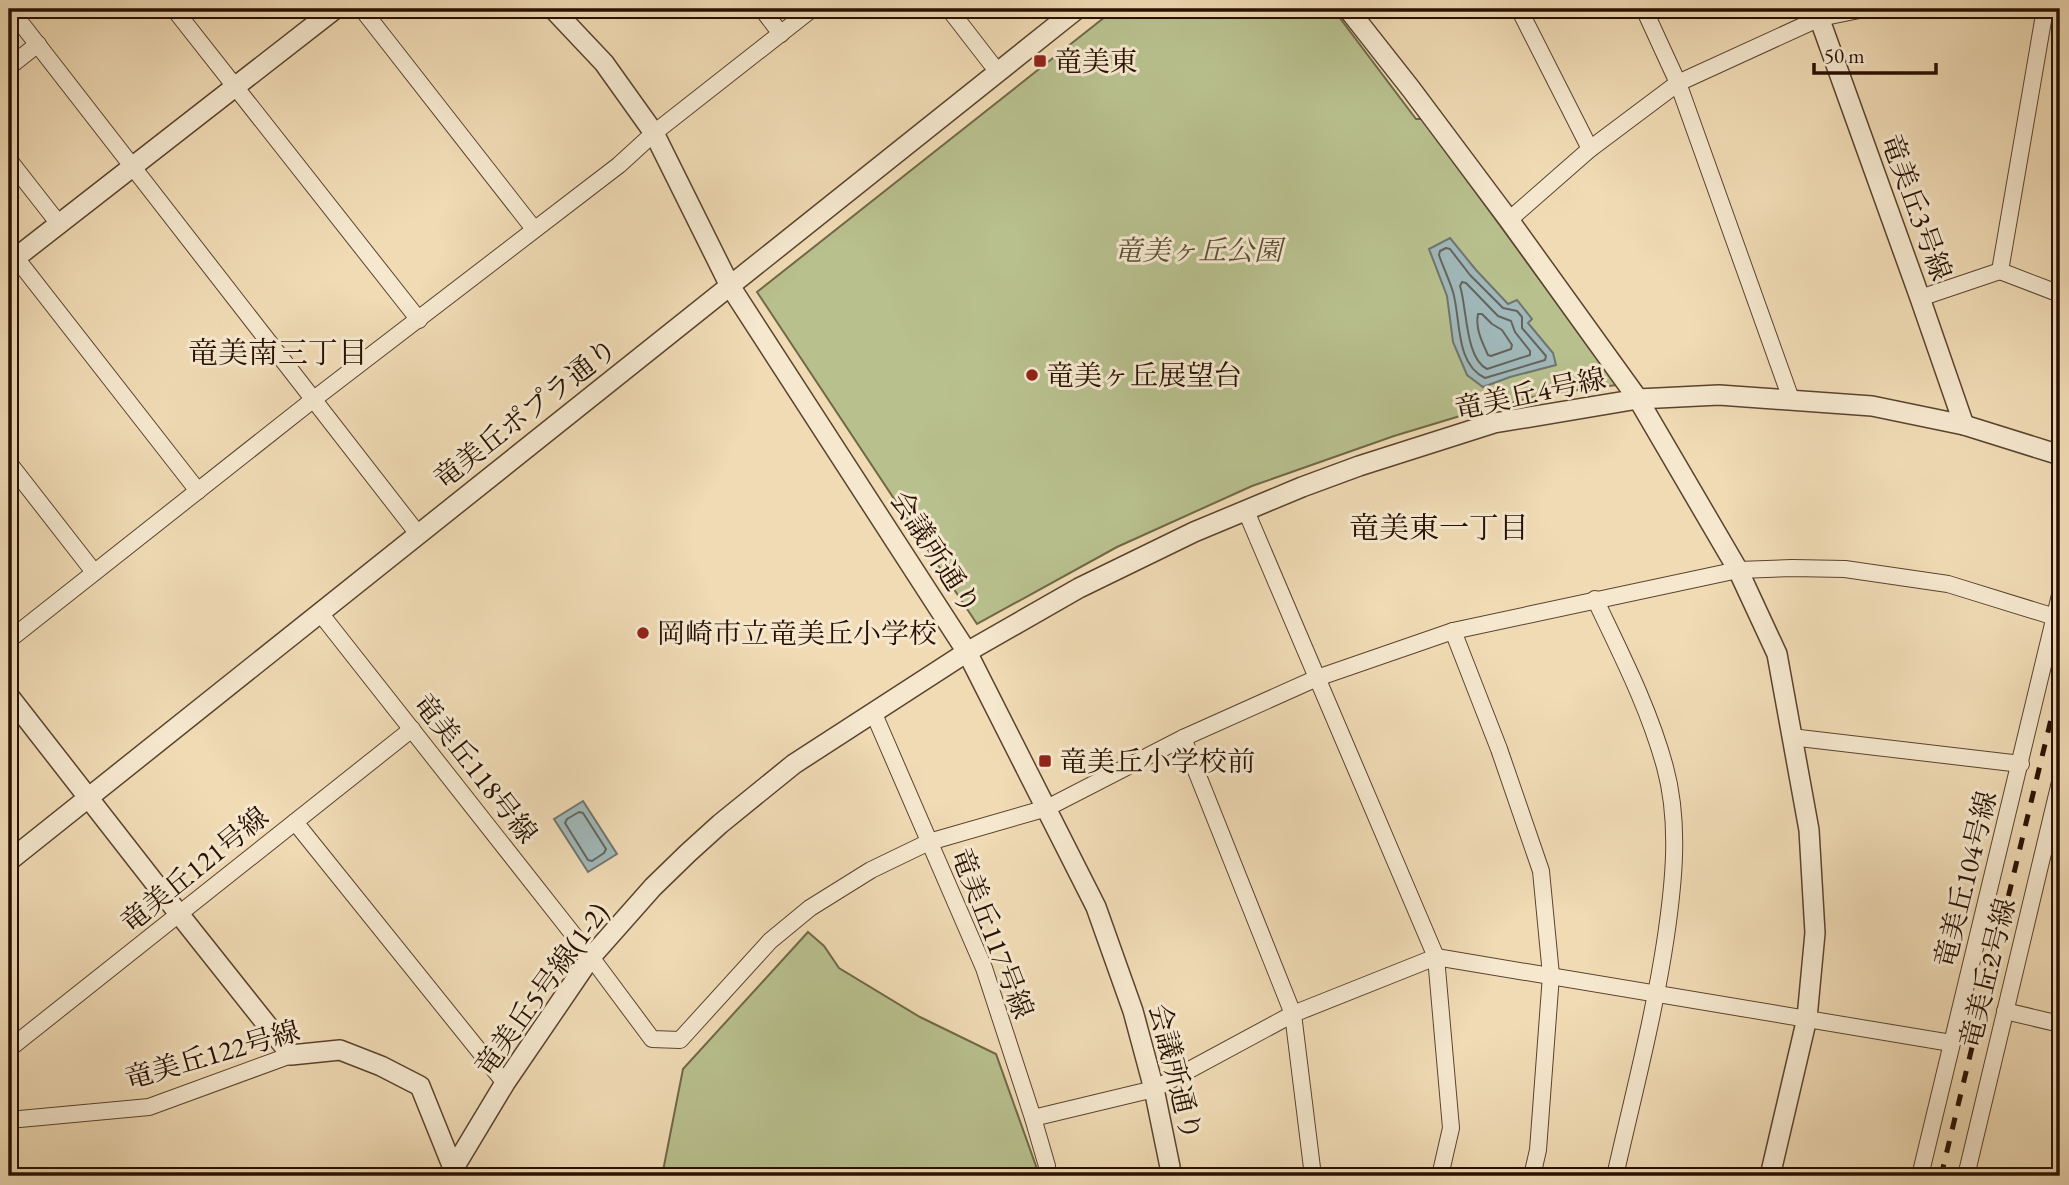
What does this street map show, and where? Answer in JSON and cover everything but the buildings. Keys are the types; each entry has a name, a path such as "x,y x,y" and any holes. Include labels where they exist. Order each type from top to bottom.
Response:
{"street":[{"path":"10,9 418,534"},
{"path":"174,9 419,320"},
{"path":"198,491 11,257 59,224 335,9"},
{"path":"362,9 534,229"},
{"name":"会議所通り","path":"553,9 604,63 654,133 730,286 967,652 1096,907 1133,1011 1154,1089 1170,1176"},
{"path":"762,9 780,34"},
{"path":"9,640 314,399 619,165 654,133 812,9"},
{"path":"949,9 997,71"},
{"name":"竜美丘ポプラ通り","path":"9,861 1077,9"},
{"path":"1348,9 1412,89 1638,399 1738,570 1777,654 1809,830 1815,933 1807,1018 1770,1176"},
{"path":"1519,9 1590,149"},
{"path":"1644,9 1678,83 1791,399"},
{"path":"1509,220 1590,149 1678,83 1818,14 1864,9"},
{"path":"2000,271 2045,9"},
{"name":"竜美丘3号線","path":"1818,14 1964,425"},
{"path":"9,67 38,44"},
{"path":"9,160 59,224"},
{"path":"1920,298 2000,271 2060,294"},
{"name":"竜美丘4号線","path":"967,652 1079,588 1194,531 1359,466 1494,423 1638,399 1719,396 1791,399 1872,406 1964,425 2060,455"},
{"path":"9,463 94,572"},
{"path":"1246,511 1436,957 1451,1128 1440,1176"},
{"path":"929,842 1047,808 1183,738 1317,678 1453,631 1738,570 1845,569 1948,584 2055,617"},
{"name":"竜美丘104号線","path":"1920,1176 2060,595"},
{"path":"1595,599 1645,707 1665,769 1673,822 1673,885 1657,994 1615,1176"},
{"name":"竜美丘118号線","path":"320,612 591,957 652,1039 680,1040 771,941 800,916 839,888 929,842"},
{"path":"1453,631 1499,749 1541,871 1551,975 1538,1150 1532,1176"},
{"name":"竜美丘5号線(1-2)","path":"453,1173 505,1083 591,957 653,887 720,824 794,764 967,652"},
{"path":"9,696 291,1055"},
{"name":"竜美丘117号線","path":"874,714 984,968 1033,1118 1047,1166 1047,1176"},
{"name":"竜美丘121号線","path":"9,1049 412,729"},
{"path":"1791,737 2021,764"},
{"path":"1183,738 1293,1014 1313,1176"},
{"name":"竜美丘2号線","path":"1967,1170 2060,782"},
{"path":"295,822 505,1083"},
{"path":"1033,1118 1154,1089 1293,1014 1436,957 1951,1043"},
{"path":"2005,1011 2060,1024"},
{"name":"竜美丘122号線","path":"9,1120 149,1107 291,1055 340,1050 381,1066 420,1086 453,1173"},
{"path":"1967,1170 1981,1176"}],"green space":[{"name":"竜美ヶ丘公園","path":"1115,9 1333,9 1416,119 1422,119 1617,385 1541,395 1470,413 1394,436 1252,486 1117,547 977,624 757,292"},
{"path":"808,932 824,946 839,968 920,1017 996,1054 1037,1169 1037,1176 662,1176 683,1069"}],"water":[{"path":"1450,238 1508,304 1517,300 1532,319 1528,323 1553,353 1556,365 1483,387 1467,375 1453,342 1447,296 1429,249"},
{"path":"583,801 617,854 588,872 554,819"}],"railway":[{"path":"1941,1176 2060,682"}],"place":[{"name":"竜美東","path":"1040,61"},
{"name":"竜美ヶ丘展望台","path":"1032,375"},
{"name":"岡崎市立竜美丘小学校","path":"643,633"},
{"name":"竜美丘小学校前","path":"1045,761"}],"district":[{"name":"竜美南三丁目","path":"278,352"},
{"name":"竜美東一丁目","path":"1439,527"}]}
